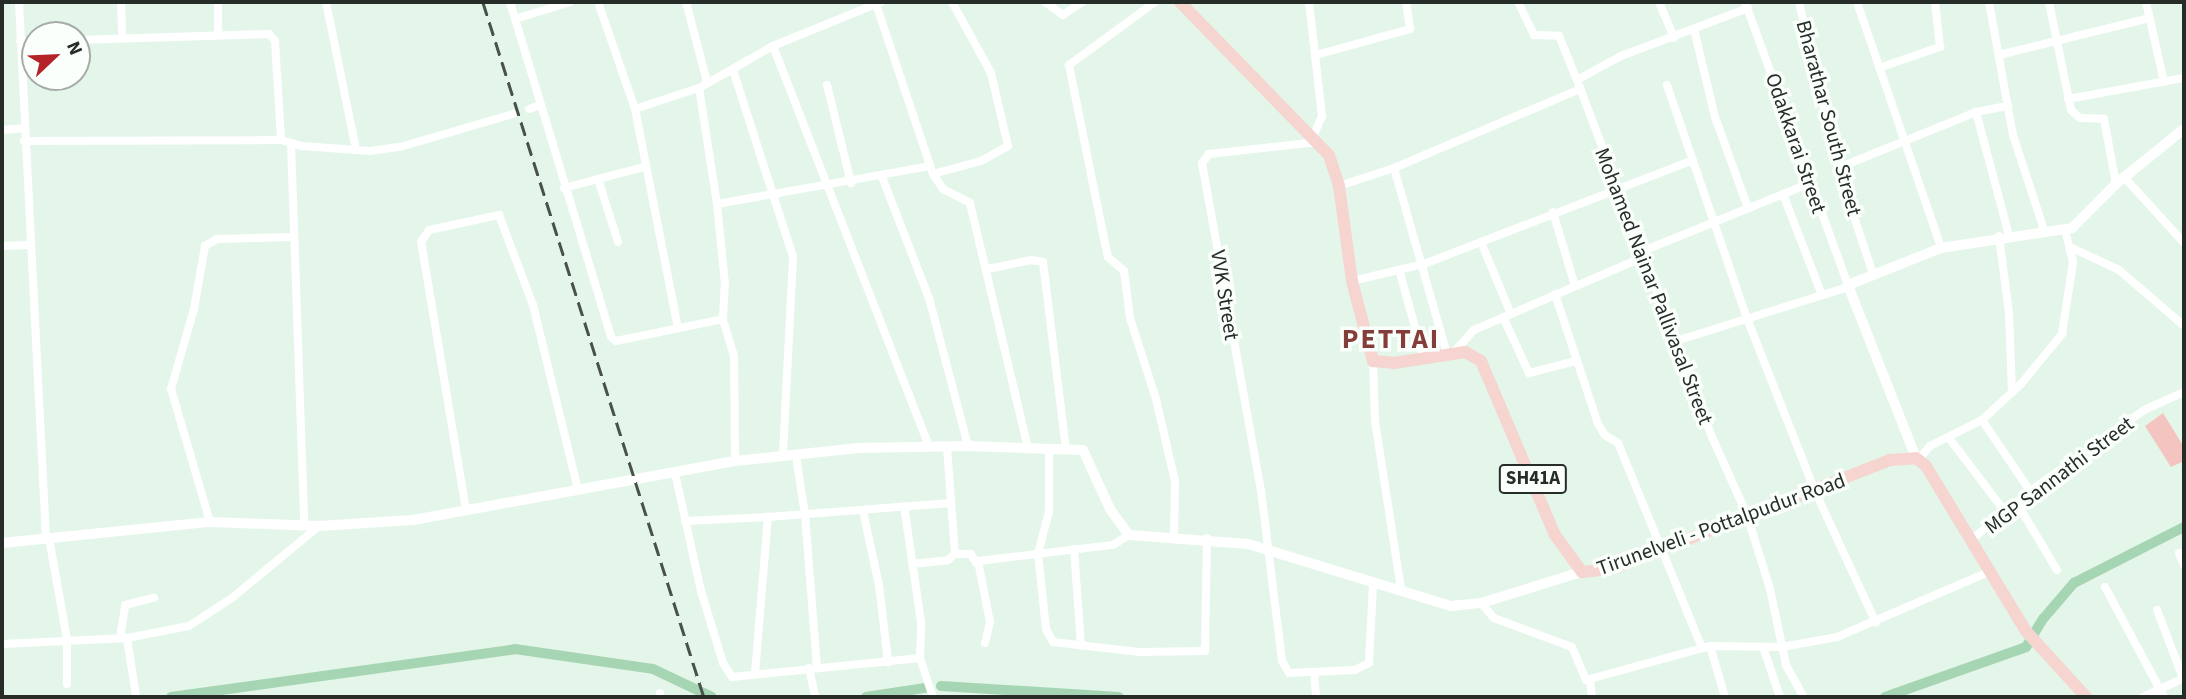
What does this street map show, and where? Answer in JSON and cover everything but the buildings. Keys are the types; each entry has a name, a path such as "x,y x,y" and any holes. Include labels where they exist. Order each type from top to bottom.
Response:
{"main road":[{"path":"1180,2 1317,138 1339,186 1352,281 1373,361"},
{"name":"Tirunelveli - Pottalpudur Road","path":"1373,361 1394,363 1423,356 1471,353 1490,372 1555,535 1582,572 1612,569 1890,460 1917,458"},
{"path":"1917,458 2026,631 2086,697"}],"street":[{"path":"19,2 29,245 48,539 67,639 67,684"},
{"path":"121,2 122,38"},
{"path":"218,2 218,35"},
{"path":"326,2 356,150"},
{"path":"510,2 564,187 613,341 723,319"},
{"path":"515,19 570,2"},
{"path":"598,2 635,109 678,328"},
{"path":"686,2 703,85 725,284 723,319 737,385 735,461"},
{"path":"717,204 981,161 1008,146 992,73 952,2"},
{"path":"1045,2 1063,15 1082,2"},
{"path":"1155,2 1069,65 1108,257 1124,271 1130,318 1175,481 1174,536"},
{"path":"1309,2 1322,116 1317,138"},
{"path":"1316,55 1410,29 1406,2"},
{"name":"Mohamed Nainar Pallivasal Street","path":"1518,2 1534,35 1553,33 1577,80 1676,341 1747,514 1770,589 1782,647 1804,697"},
{"path":"1659,2 1674,37"},
{"name":"Bharathar South Street","path":"1799,2 1838,168 1873,274"},
{"path":"1857,2 1941,248"},
{"path":"1879,68 1940,47 1935,2"},
{"path":"1989,2 2008,106 2045,233"},
{"path":"2049,2 2068,99 2075,116 2104,118 2120,180 2184,243"},
{"path":"2147,2 2164,82"},
{"path":"635,109 703,85 773,46 879,3 932,170 943,190 970,203 988,269 1028,449"},
{"path":"1577,80 1621,57 1749,4"},
{"name":"Odakkarai Street","path":"1749,4 1808,184 1848,286"},
{"path":"1999,55 2056,38 2150,18"},
{"path":"1694,29 1715,117 1748,208"},
{"path":"91,39 273,36 281,140"},
{"path":"773,46 929,446"},
{"path":"733,70 776,195 793,257 783,455"},
{"path":"2068,99 2184,78"},
{"path":"827,85 851,183"},
{"path":"1667,85 1748,321 1815,491 1876,623"},
{"path":"1339,186 1394,168 1580,89"},
{"path":"529,109 540,105"},
{"path":"1838,168 1976,112 2008,106"},
{"path":"1976,112 2004,235 2012,391"},
{"path":"24,141 281,140 291,144 356,150 400,147 513,114"},
{"path":"2,130 23,128"},
{"path":"1676,341 1748,321 1848,286 1941,248 2004,235 2065,231 2078,224 2120,180 2184,130"},
{"name":"VVK Street","path":"1317,138 1209,154 1202,163 1269,550 1284,668 1294,675 1355,670 1369,663 1373,584"},
{"path":"291,144 304,524"},
{"path":"1352,281 1399,273 1693,160"},
{"path":"564,187 645,167"},
{"path":"1394,168 1450,353"},
{"path":"882,177 929,298 968,446"},
{"path":"598,178 618,242"},
{"path":"1450,353 1469,333 1555,293 1632,262 1643,251 1808,184"},
{"path":"1783,194 1822,295"},
{"path":"1553,212 1575,286"},
{"path":"466,510 421,242 429,230 499,215 544,342 578,490"},
{"path":"1848,286 1917,458 1926,449 1982,420 2012,391 2062,334 2071,292 2070,247 2065,231"},
{"path":"210,522 171,389 194,309 205,246 217,239 294,237"},
{"path":"1481,242 1529,373 1576,362"},
{"path":"2,246 29,245"},
{"path":"2070,247 2119,270 2184,326"},
{"path":"988,269 1031,260 1043,262 1066,449"},
{"path":"1399,273 1423,356"},
{"path":"1555,293 1598,424 1605,435 1618,443 1725,697"},
{"path":"1373,361 1376,421 1401,589"},
{"name":"MGP Sannathi Street","path":"1971,540 2030,491 2144,411 2184,392"},
{"path":"1982,420 1997,449 2030,491"},
{"path":"1949,438 2006,513"},
{"path":"2,543 210,522 319,526 413,520 735,461 858,448 929,446 1066,449 1089,456 1104,498 1129,535"},
{"path":"947,447 955,554"},
{"path":"1049,450 1049,511 1038,554 1047,635 1053,642 1081,646 1205,652 1207,538"},
{"path":"796,456 805,515 815,696"},
{"path":"675,472 685,521 725,671 732,677 920,658"},
{"path":"685,521 805,515 950,503"},
{"path":"2017,503 2057,570"},
{"path":"904,506 921,622 920,658 933,697"},
{"path":"863,510 888,662"},
{"path":"755,674 768,517"},
{"path":"2,643 123,638 189,626 208,615 319,526"},
{"path":"976,563 1120,544 1129,535 1207,538 1269,550 1451,606 1481,603 1582,572"},
{"path":"1074,549 1081,646"},
{"path":"2179,553 2184,565"},
{"path":"912,565 948,560 955,554 971,554 976,563 990,622 985,643"},
{"path":"1481,603 1494,618 1572,647 1582,678 1590,679 1706,647 1782,647 1819,642 1876,623 1989,572"},
{"path":"2105,587 2164,697"},
{"path":"136,696 123,638 124,606 154,598"},
{"path":"2143,697 2183,678 2157,610"},
{"path":"1763,647 1780,697"},
{"path":"1314,673 1316,697"},
{"path":"1590,679 1592,697"}],"shaded area":[{"path":"2163,413 2184,447 2184,461 2171,467 2145,426"}],"waterway":[{"path":"1885,697 2026,647 2043,619 2074,583 2184,527"},
{"path":"171,697 515,649 653,669 712,697"},
{"path":"941,686 1119,697"},
{"path":"866,697 925,688"}],"railway":[{"path":"483,2 704,697"}],"district":[{"name":"PETTAI","path":"1391,339"}]}
